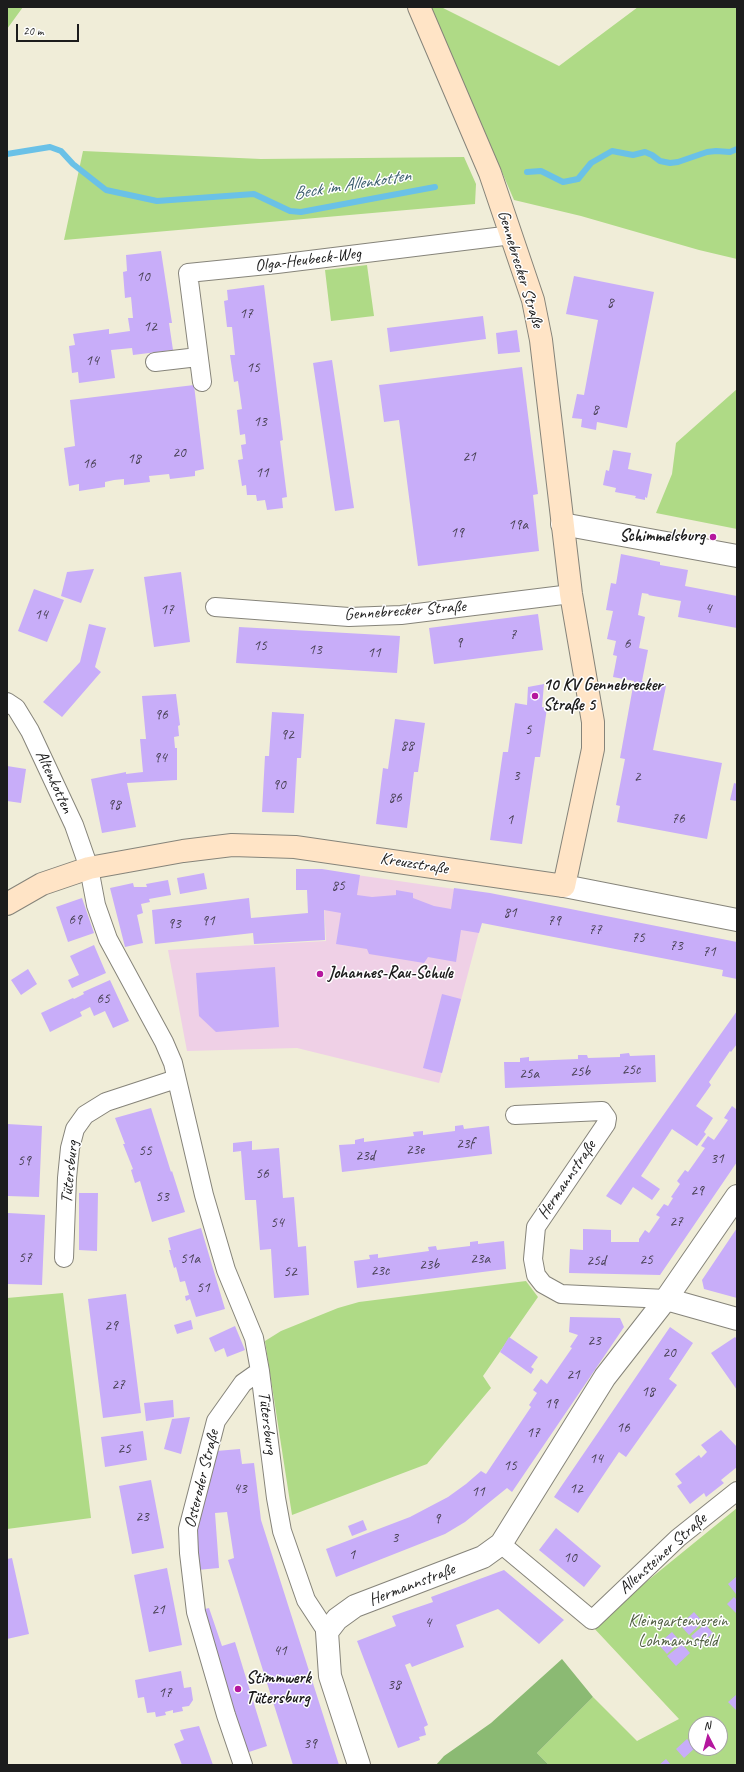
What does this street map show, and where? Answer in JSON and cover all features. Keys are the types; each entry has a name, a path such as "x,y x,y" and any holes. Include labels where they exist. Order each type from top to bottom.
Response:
{"main road":[{"name":"Gennebrecker Straße","path":"419,7 490,173 533,300 541,340 562,524 593,722 593,748 564,886"},
{"name":"Kreuzstraße","path":"7,904 42,884 89,868 183,851 232,845 295,847 564,886"}],"street":[{"name":"Olga-Heubeck-Weg","path":"202,382 188,273 278,264 512,235"},
{"path":"155,362 198,358"},
{"path":"562,524 737,556"},
{"name":"Gennebrecker Straße","path":"215,607 349,617 401,615 572,594"},
{"name":"Altenkotten","path":"7,702 16,708 30,731 74,825 89,868"},
{"name":"Tütersburg","path":"89,868 96,905 108,940 164,1042 176,1079 204,1195 226,1270 254,1338 282,1531 306,1600 327,1632 330,1676 358,1765"},
{"name":"Kreuzstraße","path":"564,886 737,920"},
{"name":"Tütersburg","path":"64,1258 66,1178 70,1148 75,1129 85,1115 106,1102 176,1079"},
{"name":"Hermannstraße","path":"515,1115 602,1111 608,1118 606,1124 536,1227 533,1259 536,1276 543,1284 560,1294 666,1299 737,1319"},
{"name":"Hermannstraße","path":"327,1632 337,1619 355,1606 483,1558 501,1544 606,1377 666,1299 737,1196"},
{"name":"Osteroder Straße","path":"243,1765 226,1715 196,1612 189,1553 188,1529 216,1422 243,1383 260,1371"},
{"name":"Allensteiner Straße","path":"501,1544 592,1620 678,1538 737,1491"}],"shaded area":[{"name":"Johannes-Rau-Schule","path":"322,870 489,894 439,1083 297,1048 187,1051 168,950 326,941"}],"green space":[{"path":"7,7 23,7 7,29"},
{"path":"431,7 441,7 559,66 638,7 737,7 737,259 699,250 581,216 514,200"},
{"path":"83,151 261,159 464,157 476,184 475,204 64,240"},
{"path":"367,265 374,316 331,321 325,270"},
{"path":"737,389 737,529 656,513 672,474 676,443"},
{"path":"526,1281 538,1297 483,1376 491,1388 427,1464 292,1515 265,1341 281,1331 338,1308 359,1302"},
{"path":"63,1293 91,1518 7,1529 7,1298"},
{"name":"Kleingartenverein Lohmannsfeld","path":"737,1508 737,1765 549,1765 537,1753 593,1697 637,1741 679,1719 592,1626"},
{"path":"562,1659 593,1697 537,1753 549,1765 436,1765 444,1756 491,1723"}],"building":[{"path":"161,251 172,323 169,323 173,350 133,355 132,348 111,350 115,378 79,383 78,372 72,373 69,346 75,345 73,334 109,329 109,334 130,331 128,318 133,318 131,297 125,298 123,272 127,271 126,255"},
{"path":"574,276 654,292 627,428 597,422 596,430 581,427 582,419 572,418 577,394 584,395 598,320 566,314"},
{"path":"264,285 283,440 280,441 287,497 282,498 283,508 267,510 265,500 257,501 256,495 247,495 246,485 242,486 238,460 243,459 241,445 246,444 245,434 240,435 237,410 242,409 238,381 234,382 230,355 235,355 232,327 227,327 224,301 228,300 227,290"},
{"path":"483,316 486,339 390,352 387,328"},
{"path":"517,330 520,352 498,354 496,333"},
{"path":"332,360 354,508 335,511 313,363"},
{"path":"522,367 538,494 533,495 539,551 418,566 399,420 384,422 379,385"},
{"path":"194,385 204,469 195,471 195,476 170,479 169,474 149,476 150,482 124,485 124,479 114,480 105,482 105,487 79,491 79,484 69,486 64,448 75,446 70,400"},
{"path":"613,450 631,453 628,469 652,474 647,498 645,497 645,500 635,498 636,496 615,492 616,488 603,485 606,470 609,471"},
{"path":"621,554 660,562 660,565 688,570 685,586 737,596 737,628 678,617 681,601 642,593 638,615 645,617 639,648 648,650 642,681 648,683 648,681 666,686 653,750 722,763 707,839 617,822 620,806 616,805 625,759 620,758 634,681 613,677 617,656 613,655 616,641 607,639 613,611 606,610 611,583 616,584"},
{"path":"94,569 81,603 61,596 67,572"},
{"path":"181,572 190,642 154,647 144,577"},
{"path":"34,589 64,600 47,642 18,631"},
{"path":"538,614 543,650 434,664 429,628"},
{"path":"89,624 106,628 95,667 101,672 62,717 43,702 80,662"},
{"path":"239,627 400,636 397,673 236,663"},
{"path":"544,684 542,707 547,708 540,757 535,757 522,844 490,840 503,752 508,752 515,703 527,705 528,687"},
{"path":"176,694 180,725 178,726 179,736 174,737 175,748 177,748 177,780 127,783 136,827 102,833 91,779 126,772 126,774 143,772 140,739 146,739 142,696"},
{"path":"272,712 304,714 301,758 297,758 294,813 262,812 265,756 269,756"},
{"path":"395,719 425,723 418,772 414,772 407,828 376,824 383,768 388,769"},
{"path":"7,766 26,769 21,803 7,801"},
{"path":"734,783 737,784 737,801 730,800"},
{"path":"296,869 322,869 360,875 357,895 372,897 396,895 396,890 413,893 413,898 434,906 451,909 454,888 490,893 737,942 737,979 722,976 723,970 482,923 479,933 461,930 456,962 428,957 424,963 369,954 367,949 336,944 341,913 324,910 325,940 254,944 253,933 155,944 152,910 249,898 251,918 308,913 307,890 296,890"},
{"path":"204,873 207,889 180,894 177,878"},
{"path":"168,880 171,895 149,899 150,902 141,904 143,913 137,915 143,943 125,947 110,888 133,883 134,887 147,887 146,884"},
{"path":"82,898 94,933 68,942 56,907"},
{"path":"94,945 106,973 72,988 68,980 79,975 70,956"},
{"path":"275,967 279,1027 216,1032 199,1016 196,973"},
{"path":"28,969 37,984 21,995 11,980"},
{"path":"110,980 129,1021 113,1028 105,1011 94,1016 90,1007 80,1012 82,1016 50,1032 41,1013 73,998 74,999 84,994 83,992"},
{"path":"442,994 461,999 442,1073 423,1068"},
{"path":"737,1011 737,1044 731,1052 730,1051 709,1082 711,1085 696,1106 713,1118 704,1132 706,1134 697,1146 672,1129 641,1176 660,1189 652,1200 633,1187 621,1205 606,1196"},
{"path":"629,1053 630,1056 655,1055 656,1082 505,1088 504,1062 520,1062 520,1058 529,1057 529,1061 578,1059 578,1055 587,1055 588,1058 620,1057 620,1054"},
{"path":"732,1106 736,1109 737,1107 737,1162 660,1275 569,1273 570,1249 583,1250 583,1229 611,1230 611,1242 639,1242 639,1239 645,1230 649,1233 660,1217 656,1215 664,1204 668,1206 673,1198 671,1197 680,1184 677,1181 685,1170 688,1172 705,1148 701,1146 708,1136 714,1140 728,1120 724,1118"},
{"path":"151,1108 185,1212 152,1222 140,1181 135,1183 131,1170 133,1169 115,1118"},
{"path":"7,1124 42,1126 39,1197 7,1196"},
{"path":"463,1125 464,1129 489,1126 492,1154 342,1172 339,1145 355,1144 355,1140 364,1138 364,1142 414,1136 413,1132 423,1131 423,1135 455,1131 455,1126"},
{"path":"252,1141 252,1150 279,1148 283,1198 294,1197 298,1247 306,1246 309,1295 274,1298 271,1249 260,1250 256,1200 245,1200 241,1151 233,1152 233,1143"},
{"path":"79,1193 98,1193 97,1251 79,1250"},
{"path":"8,1213 45,1215 42,1285 7,1284"},
{"path":"201,1228 225,1309 196,1317 190,1299 186,1301 185,1296 189,1295 185,1281 180,1282 176,1267 174,1268 169,1250 171,1250 168,1238"},
{"path":"737,1228 737,1298 704,1289 702,1280"},
{"path":"478,1241 478,1244 504,1241 506,1269 357,1288 354,1261 370,1259 369,1255 378,1254 378,1258 429,1251 428,1247 436,1246 437,1250 470,1246 470,1242"},
{"path":"126,1294 141,1413 103,1418 88,1299"},
{"path":"570,1317 620,1318 624,1327 512,1492 507,1488 465,1522 445,1534 336,1577 326,1549 410,1517 448,1497 481,1471 486,1474 531,1407 529,1405 537,1393 533,1390 541,1379 547,1384 572,1348 570,1347 578,1335 569,1332"},
{"path":"191,1320 193,1329 177,1334 174,1325"},
{"path":"235,1326 245,1350 227,1357 224,1348 215,1352 209,1338"},
{"path":"670,1327 693,1343 669,1379 677,1385 626,1457 619,1452 578,1513 554,1497"},
{"path":"509,1337 538,1357 531,1367 534,1369 531,1374 500,1352"},
{"path":"735,1337 737,1339 737,1390 711,1353"},
{"path":"173,1400 174,1417 146,1421 144,1403"},
{"path":"190,1417 181,1454 164,1449 172,1419"},
{"path":"721,1430 737,1447 737,1467 721,1480 724,1483 706,1497 704,1493 690,1504 677,1486 682,1483 675,1474 699,1455 701,1458 707,1452 701,1445"},
{"path":"143,1431 147,1460 105,1467 101,1437"},
{"path":"240,1449 242,1464 254,1463 261,1520 339,1765 293,1765 228,1560 234,1558 227,1512 215,1513 219,1568 197,1570 194,1529 216,1451"},
{"path":"151,1480 164,1548 132,1554 119,1486"},
{"path":"363,1520 367,1530 352,1536 348,1526"},
{"path":"556,1528 601,1566 584,1587 539,1550"},
{"path":"12,1558 29,1634 7,1639 7,1559"},
{"path":"167,1568 182,1645 149,1652 134,1575"},
{"path":"504,1570 564,1620 539,1644 498,1609 456,1625 464,1647 412,1667 410,1663 405,1665 428,1725 424,1727 426,1735 419,1737 420,1740 398,1748 357,1641 396,1626 392,1616 433,1602 431,1597"},
{"path":"737,1576 737,1593 736,1594 728,1584"},
{"path":"734,1597 737,1600 736,1613 727,1604"},
{"name":"Stimmwerk Tütersburg","path":"209,1608 222,1646 235,1642 267,1746 246,1753 201,1610"},
{"path":"694,1612 703,1622 689,1635 680,1625"},
{"path":"705,1624 713,1633 699,1646 691,1636"},
{"path":"672,1632 680,1641 667,1654 658,1644"},
{"path":"682,1644 690,1653 676,1666 667,1656"},
{"path":"181,1671 184,1688 191,1687 193,1700 189,1706 182,1707 183,1711 173,1713 173,1710 165,1712 166,1715 156,1717 155,1712 147,1713 144,1697 138,1698 135,1680"},
{"path":"736,1695 737,1709 736,1710 728,1702"},
{"path":"199,1726 213,1765 182,1765 174,1744 184,1740 180,1730"},
{"path":"687,1739 688,1740 688,1754 684,1758 676,1749"},
{"path":"666,1759 671,1765 659,1765"}],"waterway":[{"name":"Beck im Allenkotten","path":"7,154 50,147 61,151 73,164 106,190 157,201 254,194 290,211 301,212 435,187"},
{"name":"Beck im Allenkotten","path":"527,172 541,171 563,182 578,179 591,163 612,151 633,155 645,152 660,161 670,163 678,162 707,152 730,152 737,149"}],"place":[{"name":"Schimmelsburg","path":"713,537"},
{"name":"10 KV Gennebrecker Straße 5","path":"535,696"},
{"name":"Johannes-Rau-Schule","path":"320,974"},
{"name":"Stimmwerk Tütersburg","path":"238,1689"}]}
